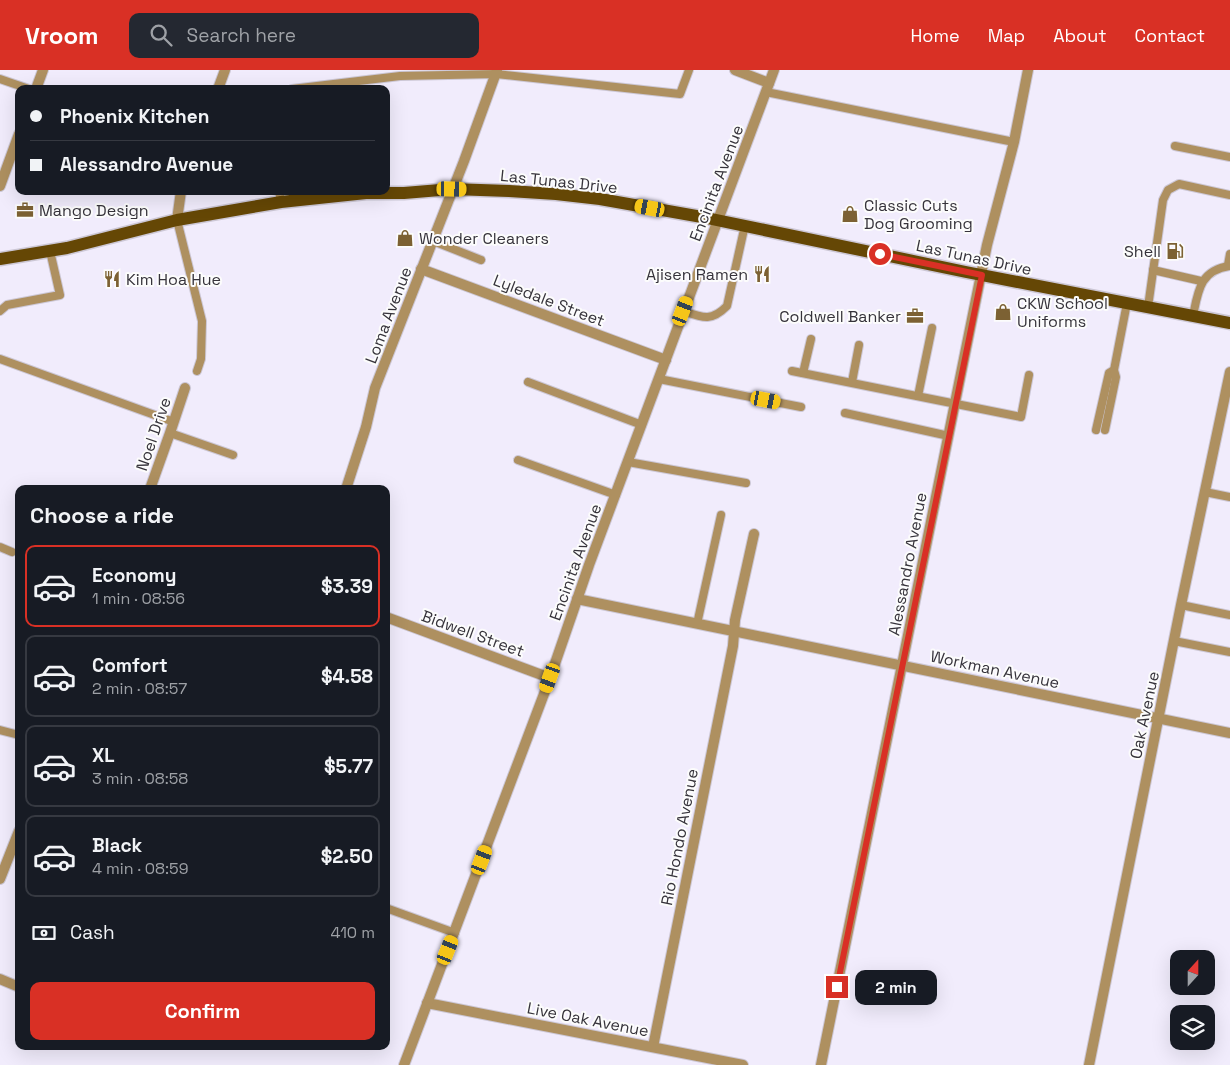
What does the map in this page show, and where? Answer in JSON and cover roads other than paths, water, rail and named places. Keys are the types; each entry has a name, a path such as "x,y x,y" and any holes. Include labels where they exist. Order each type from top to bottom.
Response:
{"main road":[{"name":"Las Tunas Drive","path":"390,193 452,189 556,194 600,199 745,225 982,275 1230,323"},
{"name":"Las Tunas Drive","path":"0,259 50,250 280,196 309,195"}],"street":[{"path":"37,85 43,70"},
{"path":"219,85 225,70"},
{"path":"735,70 768,88"},
{"name":"Encinita Avenue","path":"404,1065 550,678 577,599 683,311 774,70"},
{"name":"Alessandro Avenue","path":"821,1065 987,245 1014,142 1028,70"},
{"name":"Loma Avenue","path":"347,485 366,427 375,388 433,241 496,72"},
{"path":"0,186 15,145"},
{"path":"177,220 180,195"},
{"name":"Lyledale Street","path":"421,269 666,360"},
{"name":"Oak Avenue","path":"1089,1065 1181,605 1230,372"},
{"name":"Noel Drive","path":"151,485 185,388"},
{"name":"Rio Hondo Avenue","path":"652,1047 735,632 735,620 754,534"},
{"name":"Workman Avenue","path":"577,599 1230,734"},
{"name":"Bidwell Street","path":"390,618 550,678"},
{"path":"0,879 15,841"},
{"path":"0,979 15,985"},
{"name":"Live Oak Avenue","path":"427,1003 743,1065"}],"lane":[{"path":"321,85 400,76 496,72 680,94 689,70"},
{"path":"0,78 18,85"},
{"path":"768,88 1014,142"},
{"path":"1175,146 1230,157"},
{"path":"1148,307 1164,200 1168,190 1179,184 1230,195"},
{"path":"177,220 202,321 201,359 197,371"},
{"path":"683,311 701,318 709,318 717,315 727,306 745,225"},
{"path":"433,241 481,260"},
{"path":"0,311 7,305 60,295 50,250"},
{"path":"1193,316 1201,281 1212,272 1229,265 1230,254"},
{"path":"1153,270 1201,281"},
{"path":"1100,430 1109,373 1114,370 1127,303"},
{"path":"918,396 932,328"},
{"path":"803,373 811,339"},
{"path":"852,382 859,345"},
{"path":"0,359 174,422"},
{"path":"792,371 1021,417 1029,375"},
{"path":"659,378 801,407"},
{"path":"528,382 642,426"},
{"path":"845,413 949,436"},
{"path":"170,433 233,455"},
{"path":"518,460 616,495"},
{"path":"628,462 746,484"},
{"path":"1206,492 1230,497"},
{"path":"697,624 721,515"},
{"path":"0,547 12,552"},
{"path":"1181,605 1230,615"},
{"path":"1174,641 1230,652"},
{"path":"0,730 15,735"},
{"path":"390,909 455,933"}],"place":[{"name":"Mango Design","path":"25,210"},
{"name":"Classic Cuts Dog Grooming","path":"850,214"},
{"name":"Wonder Cleaners","path":"405,238"},
{"name":"Shell","path":"1175,251"},
{"name":"Ajisen Ramen","path":"762,274"},
{"name":"Kim Hoa Hue","path":"112,279"},
{"name":"CKW School Uniforms","path":"1003,312"},
{"name":"Coldwell Banker","path":"915,316"}]}
